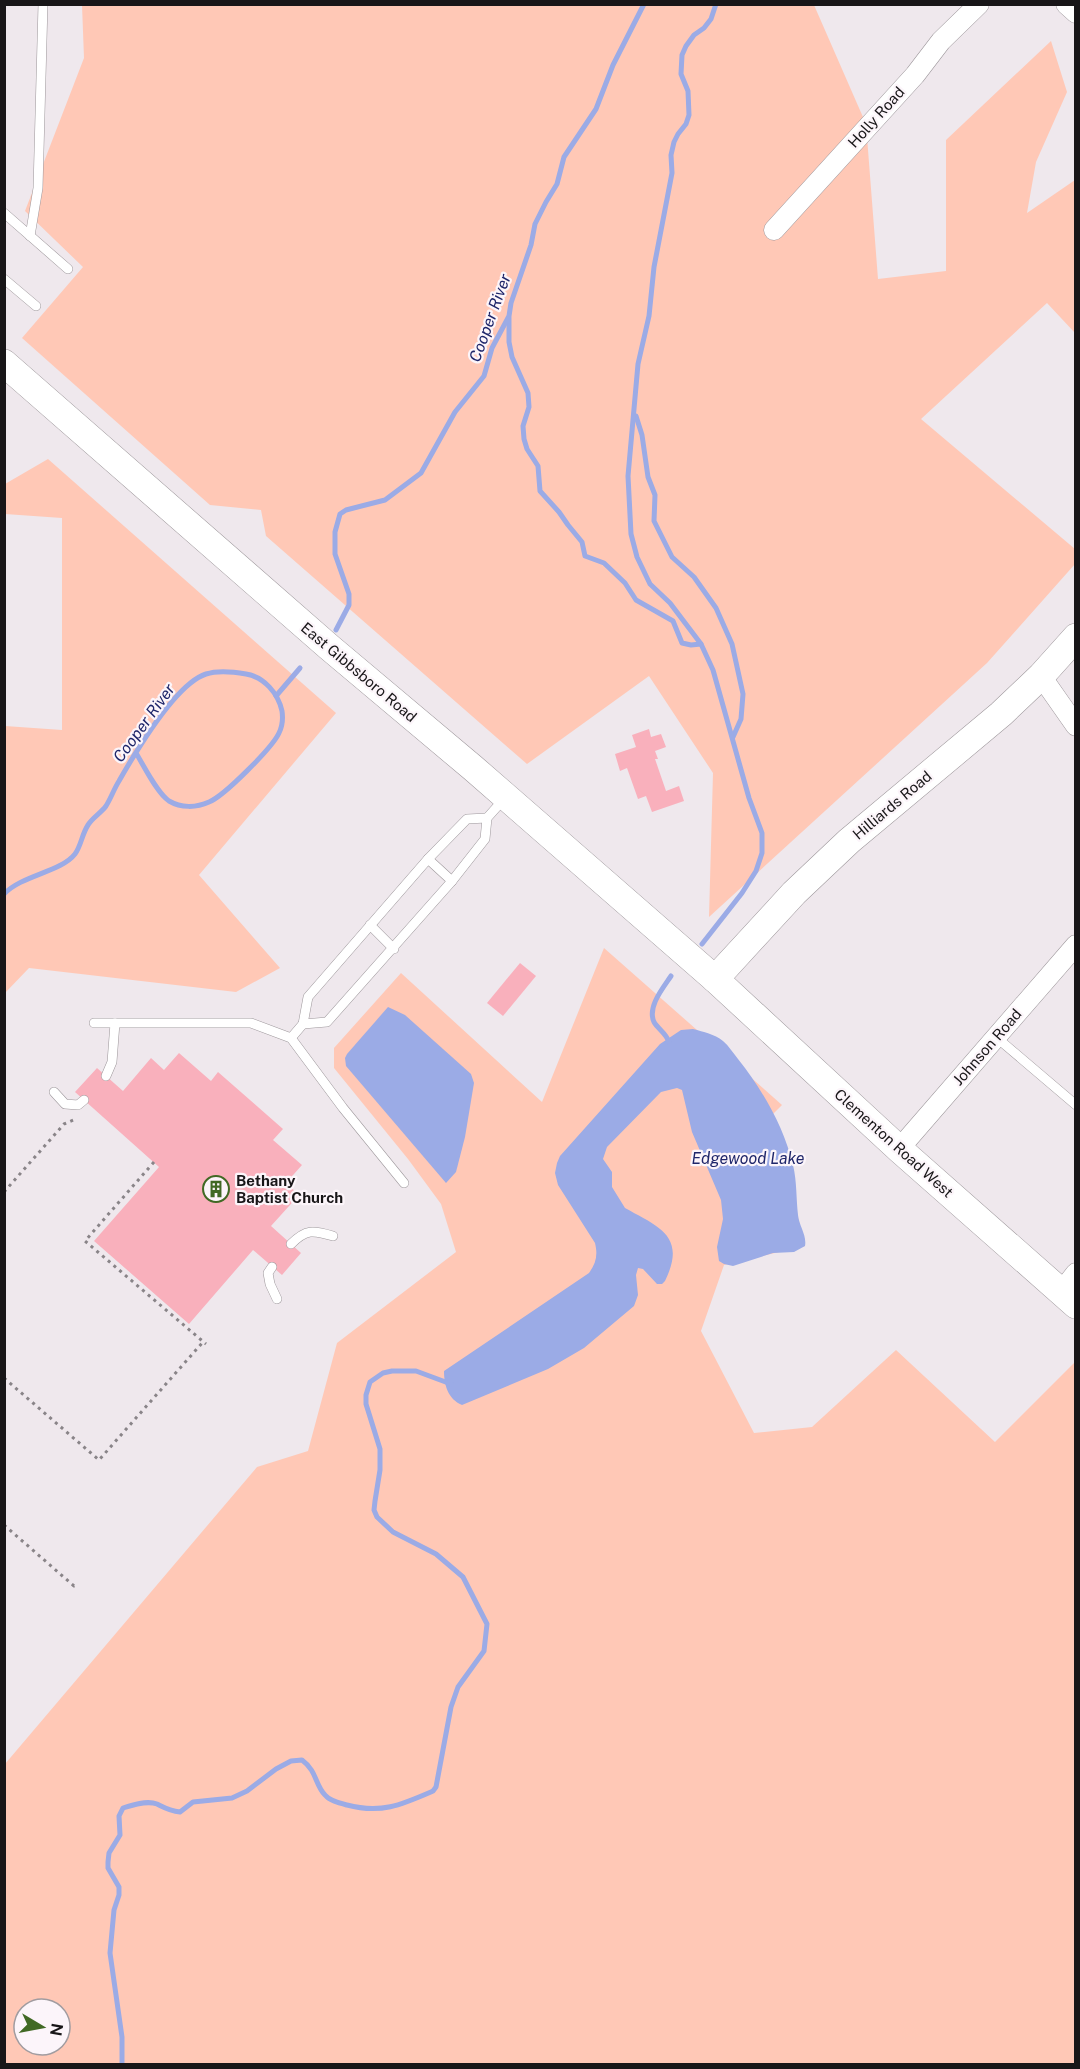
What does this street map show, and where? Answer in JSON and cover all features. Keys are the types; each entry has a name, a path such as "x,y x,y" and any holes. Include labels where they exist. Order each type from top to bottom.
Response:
{"main road":[{"name":"East Gibbsboro Road","path":"10,373 715,979"},
{"name":"Hilliards Road","path":"715,979 794,893 849,842 1001,714 1041,676 1076,637"},
{"name":"Clementon Road West","path":"715,979 899,1149 1071,1290"}],"street":[{"name":"Holly Road","path":"774,230 915,75 941,41 979,4"},
{"path":"1066,4 1076,13"},
{"path":"1041,676 1076,726"},
{"name":"Johnson Road","path":"899,1149 1076,945"}],"lane":[{"path":"30,236 38,188 43,4"},
{"path":"4,213 68,269"},
{"path":"4,279 36,306"},
{"path":"303,1024 327,1022 394,949 485,839 487,818 506,797"},
{"path":"291,1038 303,1024 308,997 428,859 466,819 487,818"},
{"path":"428,859 452,881"},
{"path":"370,925 394,949"},
{"path":"94,1023 251,1023 291,1038 343,1108 404,1183"},
{"path":"106,1076 112,1062 115,1023"},
{"path":"996,1037 1076,1106"},
{"path":"54,1092 65,1104 78,1105 84,1100"},
{"path":"291,1244 302,1233 316,1231 333,1236"},
{"path":"272,1267 268,1273 277,1299"}],"path":[{"path":"4,1192 64,1124 81,1117"},
{"path":"4,1377 99,1460 205,1343 85,1240 154,1162"},
{"path":"4,1525 74,1586 76,1584"}],"shaded area":[{"path":"82,5 814,5 866,124 878,279 946,271 946,140 1051,41 1067,92 1036,162 1027,213 1075,180 1075,333 1047,303 921,419 1075,549 1075,564 987,663 709,917 713,773 649,676 527,764 266,536 261,510 210,505 22,338 83,267 25,211 84,58"},
{"path":"48,459 336,713 199,875 280,968 236,992 29,968 5,993 5,726 62,730 62,518 5,514 5,484"},
{"path":"604,948 782,1105 773,1114 805,1246 724,1265 701,1331 754,1433 812,1427 896,1350 995,1442 1075,1362 1075,2064 5,2064 5,1764 257,1467 308,1451 337,1343 456,1252 441,1204 408,1159 334,1068 334,1048 401,973 542,1102"}],"water":[{"path":"388,1007 405,1015 471,1074 474,1083 465,1137 456,1172 446,1183 346,1066 347,1054"},
{"name":"Edgewood Lake","path":"693,1029 712,1035 725,1043 747,1071 771,1109 784,1137 793,1165 798,1215 805,1246 794,1252 773,1253 733,1266 719,1261 717,1247 723,1219 721,1200 692,1132 682,1090 677,1088 661,1092 607,1147 603,1159 612,1172 612,1187 625,1208 649,1221 666,1235 671,1243 673,1253 671,1266 665,1281 657,1284 643,1269 638,1268 636,1275 638,1295 634,1306 584,1348 548,1369 462,1405 457,1402 448,1391 444,1371 589,1273 596,1259 595,1243 558,1185 555,1173 560,1156 660,1044 681,1030"}],"building":[{"path":"649,729 651,737 661,734 666,747 655,751 658,759 655,759 666,791 679,786 684,801 652,812 646,796 638,799 627,768 620,771 615,754 636,747 632,735"},
{"path":"520,963 536,976 503,1016 487,1003"},
{"name":"Bethany Baptist Church","path":"179,1053 211,1081 218,1072 283,1129 273,1140 302,1165 286,1183 299,1195 271,1226 301,1253 282,1275 253,1250 189,1324 94,1241 159,1167 75,1092 97,1068 123,1091 151,1058 164,1070"}],"waterway":[{"name":"Cooper River","path":"336,630 349,605 349,594 335,554 335,532 340,514 346,510 385,500 421,473 455,412 484,376 492,348 509,316 511,303 531,245 535,224 557,184 564,157 596,109 613,65 644,4"},
{"path":"702,944 742,893 756,871 762,853 762,833 749,798 713,670 701,644 670,603 650,584 637,557 631,534 628,476 638,364 649,316 654,267 672,173 671,155 674,142 689,115 688,91 681,74 682,55 694,35 711,19 716,4"},
{"path":"509,318 509,342 512,357 528,393 529,407 523,426 524,439 527,449 538,466 540,491 582,542 585,556 604,563 625,583 636,600 673,621 682,643 701,644"},
{"path":"636,416 642,435 648,477 655,495 654,521 672,557 694,577 716,608 732,644 743,694 741,719 733,737"},
{"name":"Cooper River","path":"276,696 300,668"},
{"name":"Cooper River","path":"4,894 21,882 61,865 75,854 88,825 106,806 145,737 169,705 194,680 216,672 246,674 264,682 274,692 280,704 282,722 275,740 236,781 216,798 204,804 184,806 169,801 155,786 136,753"},
{"path":"669,1042 652,1016 654,1004 671,976"},
{"path":"122,2064 122,2037 110,1953 114,1910 119,1887 108,1868 108,1862 109,1853 120,1835 119,1816 123,1808 149,1803 180,1812 193,1802 232,1798 247,1791 276,1769 291,1761 302,1760 311,1769 319,1787 327,1797 338,1803 359,1808 391,1807 422,1796 436,1787 451,1707 458,1687 484,1651 487,1624 463,1577 436,1554 393,1532 377,1517 374,1510 380,1470 380,1449 366,1404 366,1395 370,1382 383,1373 392,1371 416,1371 451,1384"}],"place":[{"name":"Bethany Baptist Church","path":"216,1189"}]}
